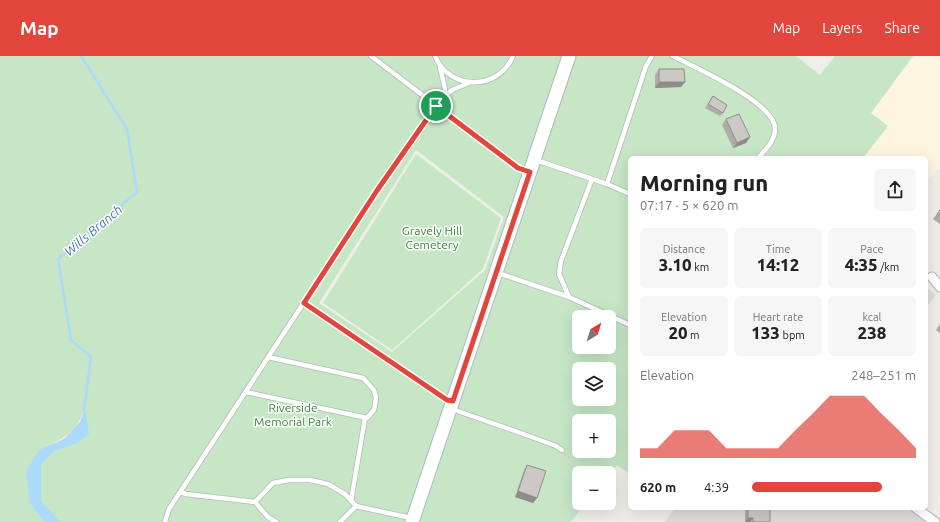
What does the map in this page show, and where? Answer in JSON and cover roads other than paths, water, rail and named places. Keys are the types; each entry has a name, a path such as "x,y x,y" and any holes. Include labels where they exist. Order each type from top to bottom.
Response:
{"street":[{"path":"412,520 569,56"},
{"path":"932,277 940,287"},
{"path":"919,510 935,522"}],"lane":[{"path":"371,56 518,168 530,172"},
{"path":"435,56 440,67 445,89 444,97"},
{"path":"165,522 169,509 180,492 376,192 436,106 452,90 471,82 486,80 495,76 507,65 512,56"},
{"path":"607,184 646,66 652,56"},
{"path":"673,56 720,80 767,112 773,121 775,129 772,141 760,156"},
{"path":"440,67 456,79 471,82"},
{"path":"534,160 607,184 628,193"},
{"path":"569,297 559,274 561,261 592,179"},
{"path":"496,273 569,297 628,324"},
{"path":"304,303 447,400 451,405 556,446 562,450"},
{"path":"246,392 365,418 372,415 376,398 374,390 363,378 268,357"},
{"path":"351,501 365,418"},
{"path":"255,502 273,483 290,480 310,480 328,484 356,506 412,520"},
{"path":"180,492 255,502 268,517 276,522"},
{"path":"340,522 356,506"}],"water":[{"path":"85,408 89,434 76,444 55,451 41,464 41,501 61,522 44,522 30,504 26,471 40,449 64,439 80,422"}],"waterway":[{"name":"Wills Branch","path":"81,56 127,129 137,192 58,259 71,340 91,357 84,410"}],"park label":[{"name":"Gravely Hill Cemetery","path":"432,238"},
{"name":"Riverside Memorial Park","path":"293,415"}]}
